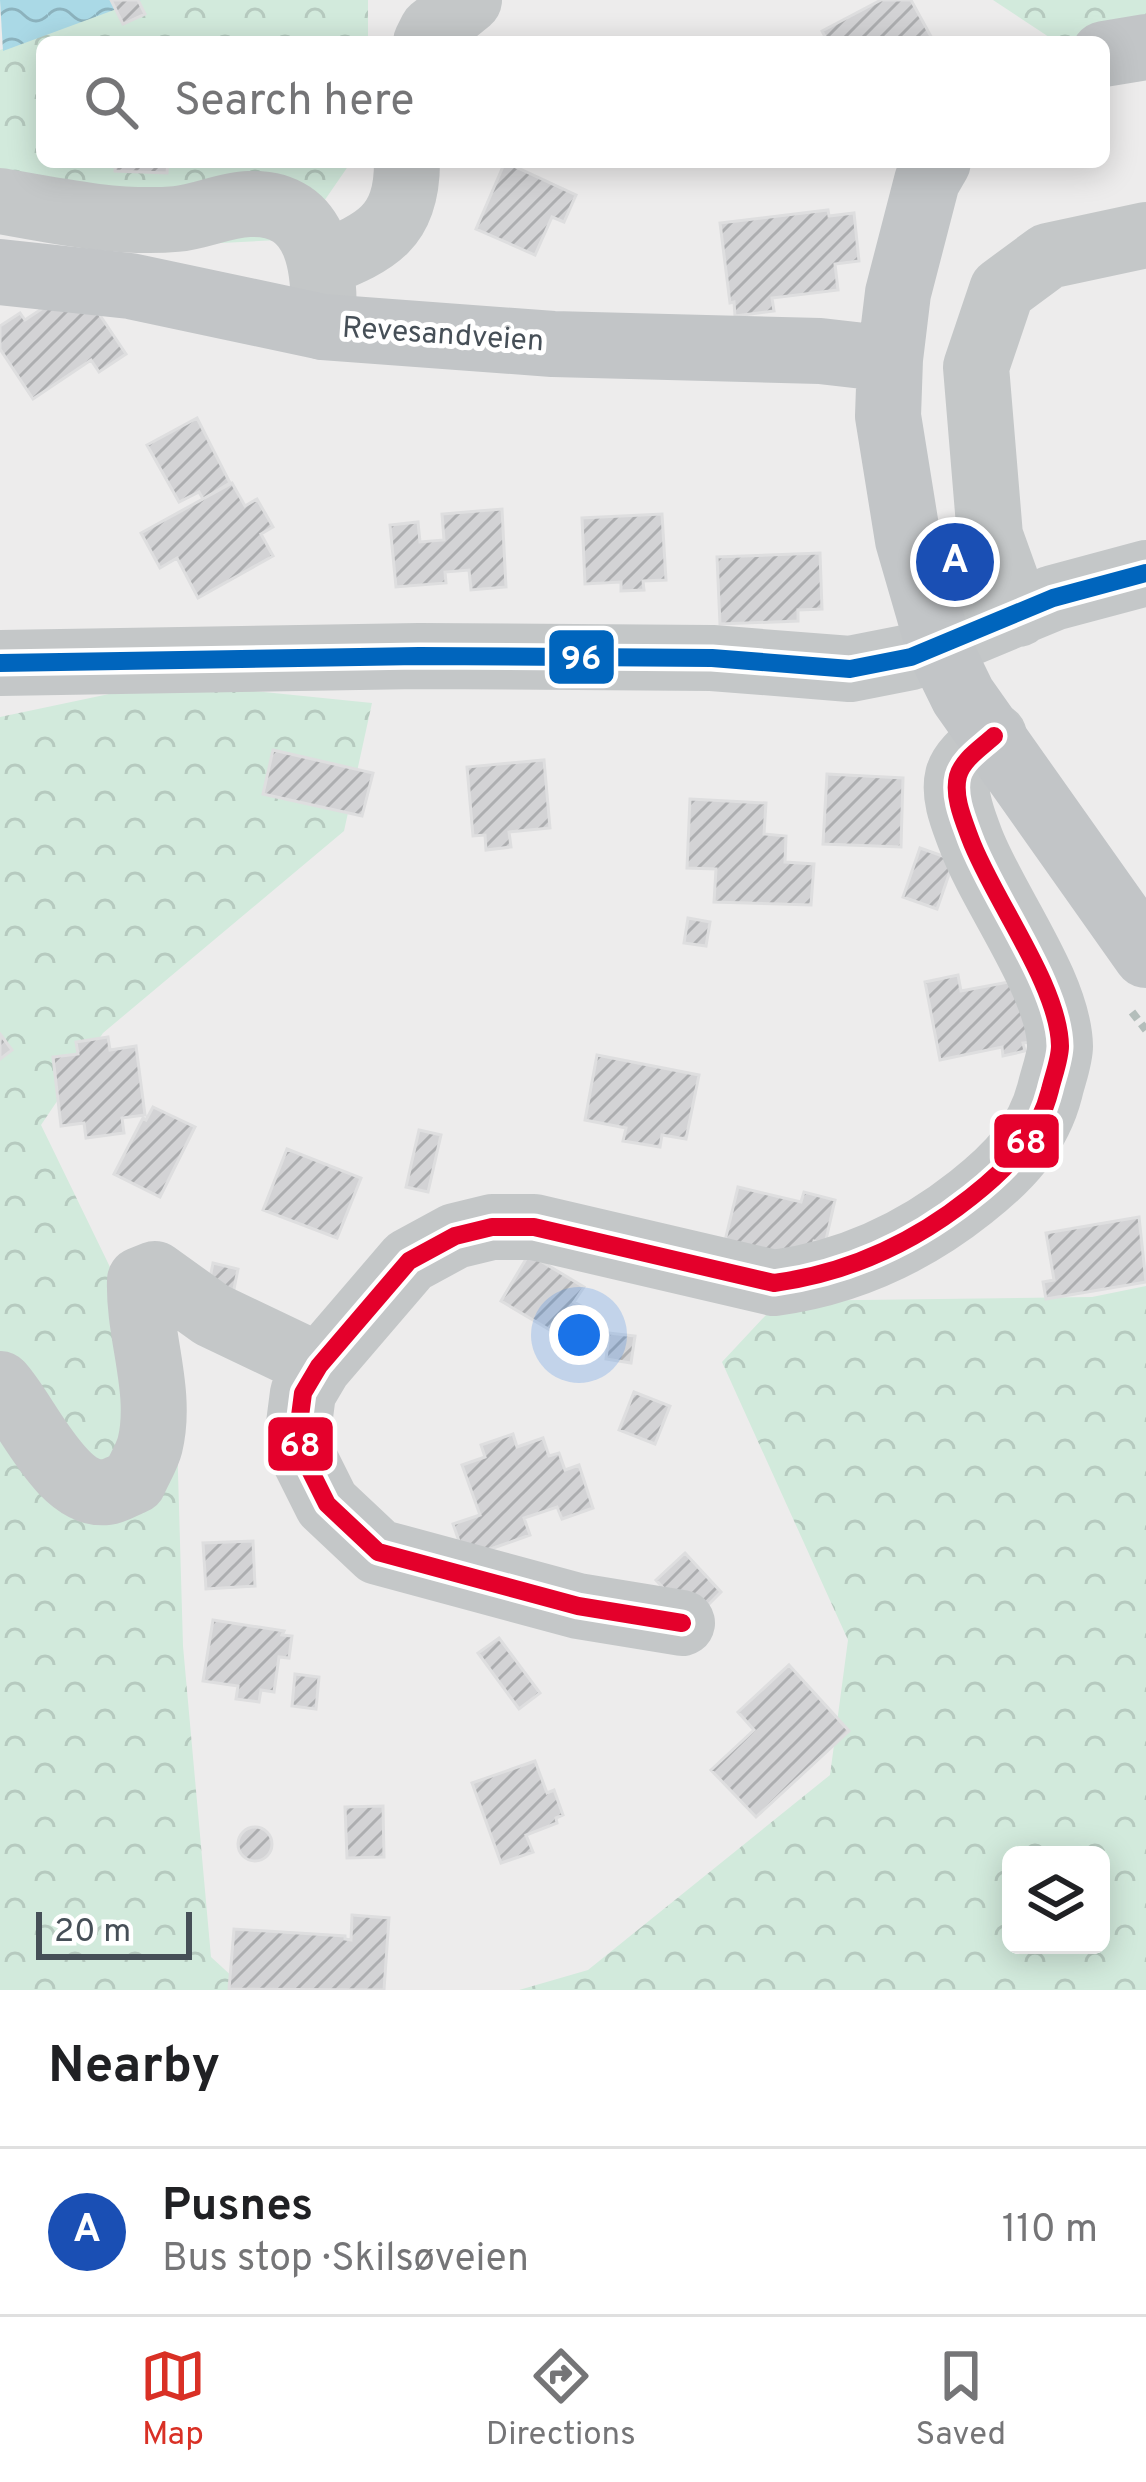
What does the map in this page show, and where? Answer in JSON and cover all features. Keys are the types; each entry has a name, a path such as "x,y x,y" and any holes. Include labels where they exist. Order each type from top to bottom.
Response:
{"main road":[{"path":"1110,53 1146,47"},
{"path":"935,168 898,293 890,359 888,416 908,540 939,647 963,696 1146,955"},
{"name":"Revesandveien","path":"0,272 130,286 322,295 554,344 820,351 890,359"}],"street":[{"path":"429,36 469,0"},
{"path":"322,295 399,215 406,168"},
{"path":"0,202 142,219 178,219 245,204 272,205 298,220 316,242 322,295"},
{"path":"1018,614 990,536 976,367 1002,290 1048,256 1146,235"},
{"path":"0,663 509,656 712,658 850,669 939,647 1053,598 1146,573"},
{"path":"682,1623 578,1606 378,1552 328,1504 301,1452 309,1395 409,1261 455,1236 492,1227 534,1227 774,1283 814,1278 891,1250 930,1230 994,1179 1029,1143 1047,1102 1060,1046 1046,989 977,858 959,807 957,780 965,762 994,736"},
{"path":"0,1384 63,1473 83,1488 106,1492 134,1481 150,1444 153,1385 139,1308 140,1280 155,1274 309,1395"}],"green space":[{"path":"141,0 368,0 368,36 39,36"},
{"path":"993,0 1146,0 1146,56 1110,49 1110,36 1047,36"},
{"path":"36,37 36,168 347,168 298,239 103,249 0,200 0,50"},
{"path":"166,682 372,703 344,831 103,1033 41,1125 176,1403 183,1646 211,1957 247,1990 0,1990 0,717"},
{"path":"1146,1286 1146,1990 519,1990 588,1970 830,1775 848,1640 722,1362 779,1301 1092,1297"}],"water":[{"path":"0,0 141,0 36,36 3,51"}],"building":[{"path":"111,0 138,0 145,14 123,24"},
{"path":"881,0 911,0 931,36 825,36 822,31"},
{"path":"115,168 167,168 167,173"},
{"path":"502,168 518,168 576,195 564,222 552,217 535,255 476,229"},
{"path":"828,210 829,216 854,213 859,261 835,264 838,290 772,298 774,311 735,316 720,223"},
{"path":"79,284 126,354 99,372 91,360 33,399 0,349 0,326 20,313 25,320"},
{"path":"197,418 230,483 203,499 199,492 179,502 147,445"},
{"path":"232,483 245,506 257,499 273,527 261,534 273,556 198,598 177,558 160,568 141,533"},
{"path":"502,509 506,587 471,590 469,570 445,572 446,583 396,587 390,525 418,522 420,542 444,540 442,514"},
{"path":"662,514 666,580 643,581 644,590 621,591 621,582 585,584 582,518"},
{"path":"820,553 822,609 798,610 798,621 720,624 717,557"},
{"path":"273,750 373,773 362,816 263,794"},
{"path":"544,760 550,828 509,832 511,847 486,850 485,835 473,836 467,767"},
{"path":"827,774 903,778 901,847 823,844"},
{"path":"690,799 766,803 764,834 786,836 785,862 814,864 811,905 714,902 716,869 687,868"},
{"path":"920,848 954,860 937,909 903,897"},
{"path":"688,918 710,922 706,946 684,943"},
{"path":"958,975 961,991 1019,980 1031,1042 1023,1043 1025,1051 1003,1056 1002,1047 940,1060 925,982"},
{"path":"0,1034 12,1050 0,1059"},
{"path":"108,1037 110,1050 136,1046 145,1115 122,1118 124,1133 86,1138 84,1123 61,1126 53,1057 78,1054 76,1042"},
{"path":"597,1055 699,1075 686,1139 662,1135 660,1147 623,1141 626,1128 585,1120"},
{"path":"153,1107 195,1127 160,1197 114,1174"},
{"path":"419,1130 441,1135 428,1192 406,1187"},
{"path":"287,1149 361,1178 337,1238 263,1210"},
{"path":"738,1187 801,1202 804,1192 835,1200 825,1244 814,1241 810,1259 724,1245"},
{"path":"1139,1217 1146,1282 1046,1299 1043,1282 1054,1280 1046,1233"},
{"path":"529,1254 584,1287 574,1302 585,1308 570,1331 560,1326 555,1333 501,1301"},
{"path":"213,1263 238,1269 232,1299 207,1294"},
{"path":"609,1333 635,1336 631,1363 606,1359"},
{"path":"634,1392 670,1406 655,1444 619,1430"},
{"path":"513,1434 517,1447 543,1438 549,1456 559,1453 565,1470 579,1465 593,1508 562,1519 557,1507 524,1518 530,1535 465,1558 453,1524 480,1515 462,1465 485,1457 481,1445"},
{"path":"253,1541 255,1586 206,1589 203,1543"},
{"path":"685,1553 721,1592 701,1612 685,1612 656,1580"},
{"path":"213,1620 292,1636 289,1658 279,1657 274,1692 261,1690 259,1702 236,1699 238,1686 203,1681"},
{"path":"499,1638 540,1693 519,1709 478,1653"},
{"path":"789,1665 849,1731 756,1817 711,1770 754,1730 738,1712"},
{"path":"295,1674 319,1677 316,1709 292,1706"},
{"path":"535,1761 547,1793 554,1790 563,1815 556,1818 557,1823 526,1835 533,1852 501,1863 472,1783"},
{"path":"383,1806 384,1857 347,1858 345,1807"},
{"path":"255,1827 267,1832 272,1844 267,1856 255,1861 243,1856 238,1844 243,1832"},
{"path":"352,1915 389,1918 384,1990 229,1989 234,1929 351,1940"}],"transit line":[{"name":"96","path":"0,663 419,656 712,658 850,669 911,657 1053,598 1146,573"},
{"name":"68","path":"682,1623 578,1606 378,1552 327,1504 301,1452 303,1393 319,1366 409,1261 455,1236 492,1227 534,1227 774,1283 828,1272 878,1254 949,1214 997,1175 1038,1122 1060,1046 1049,996 980,862 958,799 960,770 994,736"}],"place":[{"name":"Pusnes","path":"955,562"}]}
